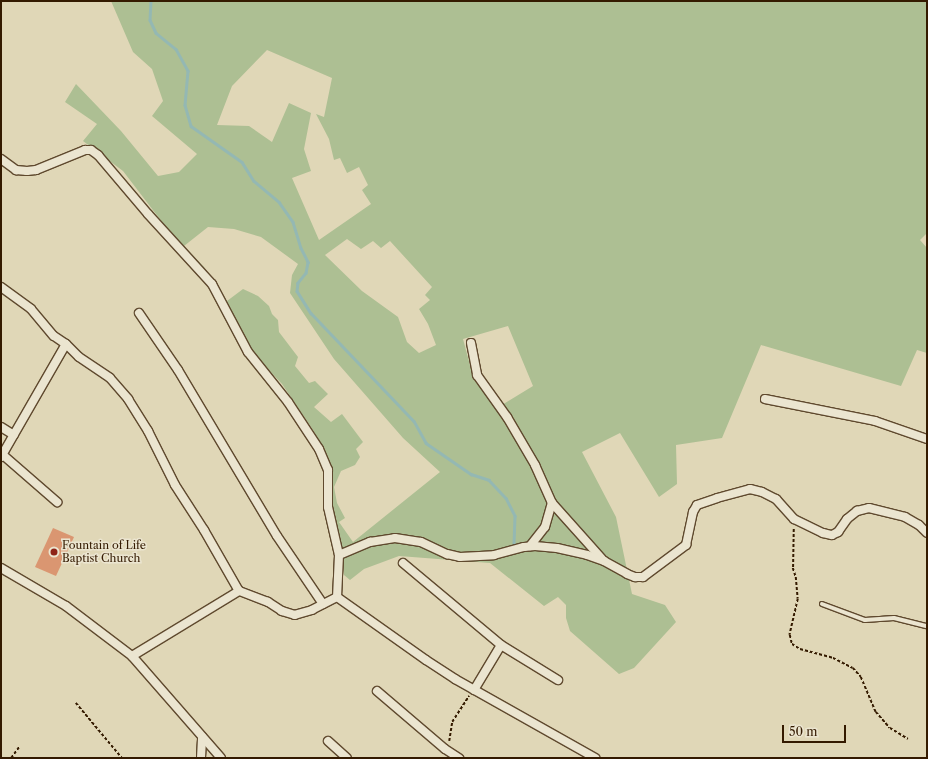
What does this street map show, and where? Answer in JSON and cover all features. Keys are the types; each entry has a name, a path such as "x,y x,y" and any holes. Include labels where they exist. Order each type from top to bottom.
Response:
{"street":[{"path":"1,159 16,170 27,171 36,170 85,150 91,150 98,155 148,214 212,284 248,352 288,402 325,459 329,477 328,507 338,555 337,597"},
{"path":"1,287 24,303 40,319 47,330 66,344 79,357 110,378 128,399 148,432 175,485 204,530 239,591 268,602 282,611 296,615 301,615 337,597"},
{"path":"140,313 178,370 277,536 323,604"},
{"path":"471,343 478,375 507,416 535,465 552,503 604,561"},
{"path":"56,502 2,456 66,344"},
{"path":"765,399 875,421 927,439"},
{"path":"1,427 14,435"},
{"path":"338,555 370,542 395,538 421,542 447,554 460,557 494,555 530,546 577,552 604,561 627,574 635,577 643,577 686,545 693,512 696,505 716,498 750,490 762,492 776,499 794,519 823,533 832,535 838,532 847,519 857,511 869,508 905,517 927,532"},
{"path":"530,546 545,527 552,503"},
{"path":"404,563 501,645 558,680"},
{"path":"1,568 66,606 132,656 221,758"},
{"path":"132,656 239,591"},
{"path":"337,597 426,660 473,690 595,758"},
{"path":"473,690 501,645"},
{"path":"377,690 445,749 459,758"},
{"path":"201,758 202,738"},
{"path":"328,741 347,758"}],"lane":[{"path":"822,604 865,620 894,618 927,626"}],"path":[{"path":"794,519 793,568 796,577 798,599 790,635 792,644 800,649 833,658 853,668 862,677 876,712 890,728 908,739"},
{"path":"445,749 448,743 452,722 473,690"},
{"path":"76,703 122,758"},
{"path":"11,758 19,748"}],"green space":[{"path":"111,1 927,1 927,233 920,240 927,248 927,353 917,350 901,386 761,345 722,438 676,445 677,484 659,497 620,433 582,452 616,517 632,594 665,605 676,622 634,668 619,674 570,631 566,618 566,605 558,597 544,606 490,563 399,556 364,569 350,580 344,575 341,540 332,505 332,476 329,459 313,430 282,384 251,351 228,308 123,171 83,141 97,124 65,102 76,84 121,131 158,176 179,172 197,154 152,116 163,101 152,69 133,52","holes":["267,50 332,78 324,117 316,114 329,139 334,160 340,158 347,173 359,167 368,185 362,190 371,204 319,240 292,178 311,171 304,149 311,113 289,103 272,142 249,126 217,125 232,86","208,227 234,229 261,237 298,264 292,275 290,293 334,359 403,438 440,472 353,542 339,522 345,518 337,503 334,487 341,471 355,465 360,457 356,449 363,442 342,414 331,422 314,407 328,394 315,381 309,383 295,366 298,357 279,332 278,320 272,314 269,306 258,296 243,289 227,301 204,267 184,246","347,239 361,249 373,241 381,248 390,241 432,287 425,295 430,300 419,309 428,324 436,345 419,353 407,342 398,317 362,291 325,255","508,326 533,386 497,408 474,380 463,339"]}],"building":[{"name":"Fountain of Life Baptist Church","path":"53,528 74,537 56,576 35,567"}],"waterway":[{"path":"151,1 150,20 156,33 176,49 188,71 185,105 191,126 242,162 254,181 279,202 293,222 301,248 308,262 306,273 298,283 297,291 311,313 414,421 426,443 471,474 489,480 506,498 515,516 514,543"}],"place":[{"name":"Fountain of Life Baptist Church","path":"54,552"}]}
